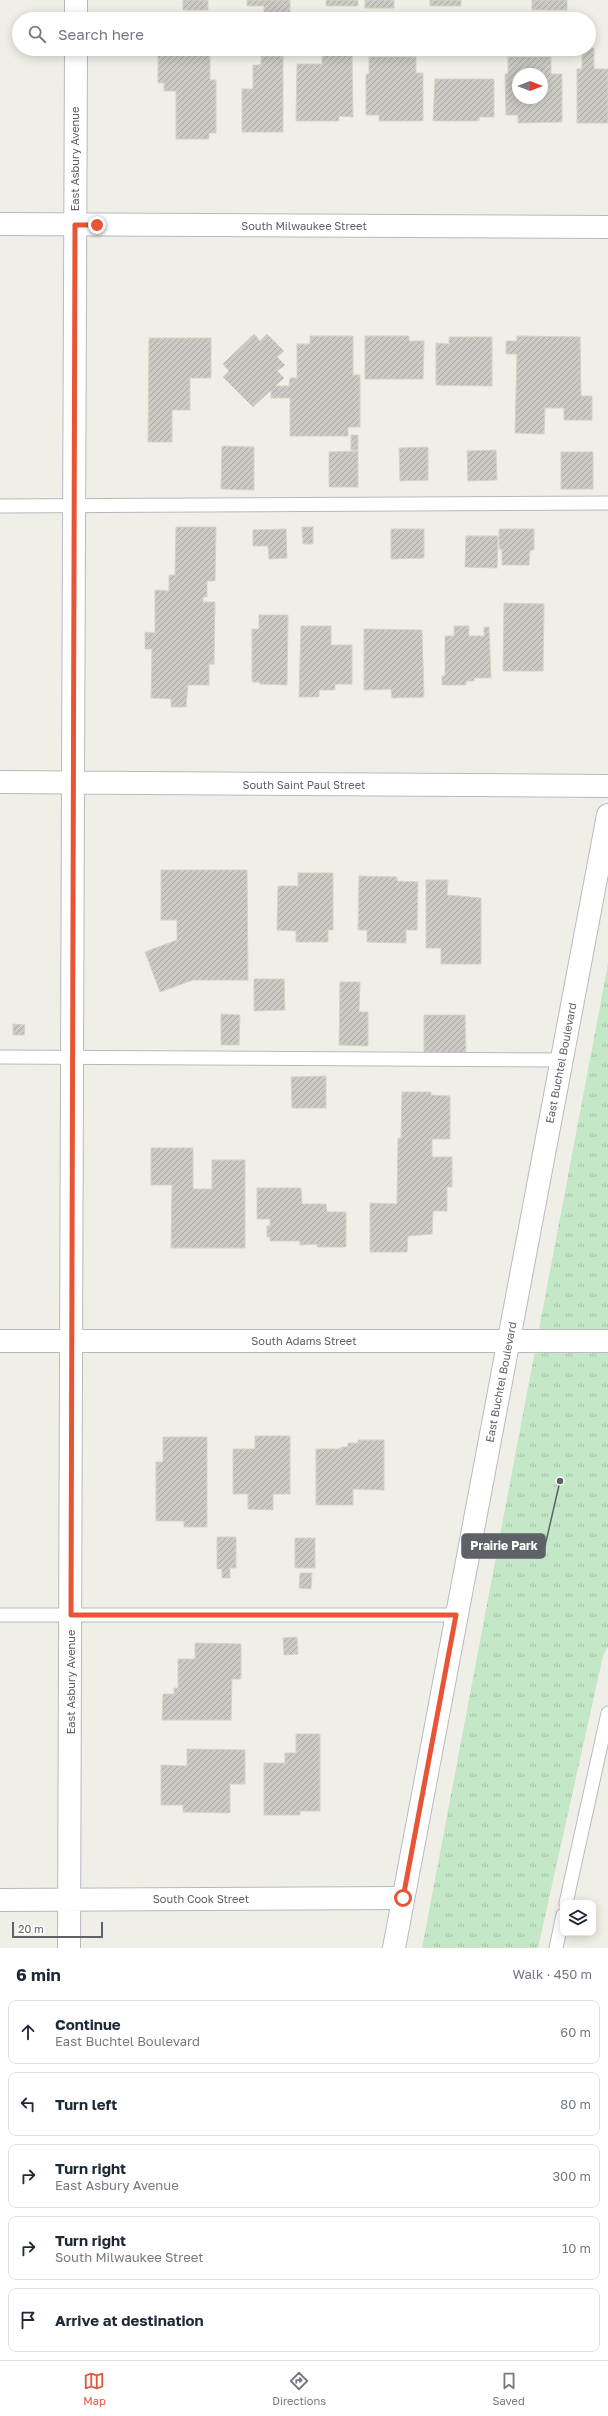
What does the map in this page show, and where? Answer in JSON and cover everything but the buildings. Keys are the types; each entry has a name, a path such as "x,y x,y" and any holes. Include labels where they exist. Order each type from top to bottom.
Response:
{"street":[{"path":"76,0 76,12"},
{"name":"East Asbury Avenue","path":"69,1948 73,1057 73,506 76,56"},
{"name":"South Milwaukee Street","path":"0,224 608,227"},
{"name":"South Saint Paul Street","path":"0,782 608,786"},
{"name":"East Buchtel Boulevard","path":"394,1948 608,815"},
{"name":"South Adams Street","path":"0,1341 608,1341"},
{"name":"South Cook Street","path":"0,1900 403,1898"}],"lane":[{"path":"0,506 608,503"},
{"path":"0,1057 561,1060"},
{"path":"0,1615 456,1615"},
{"path":"567,1900 608,1713"},
{"path":"556,1948 560,1929"}],"green space":[{"path":"608,964 608,1646 603,1656 538,1948 422,1948"}],"place":[{"name":"Prairie Park","path":"560,1481"}],"route":[{"path":"97,225 75,225 71,1615 456,1615 403,1898"}]}
